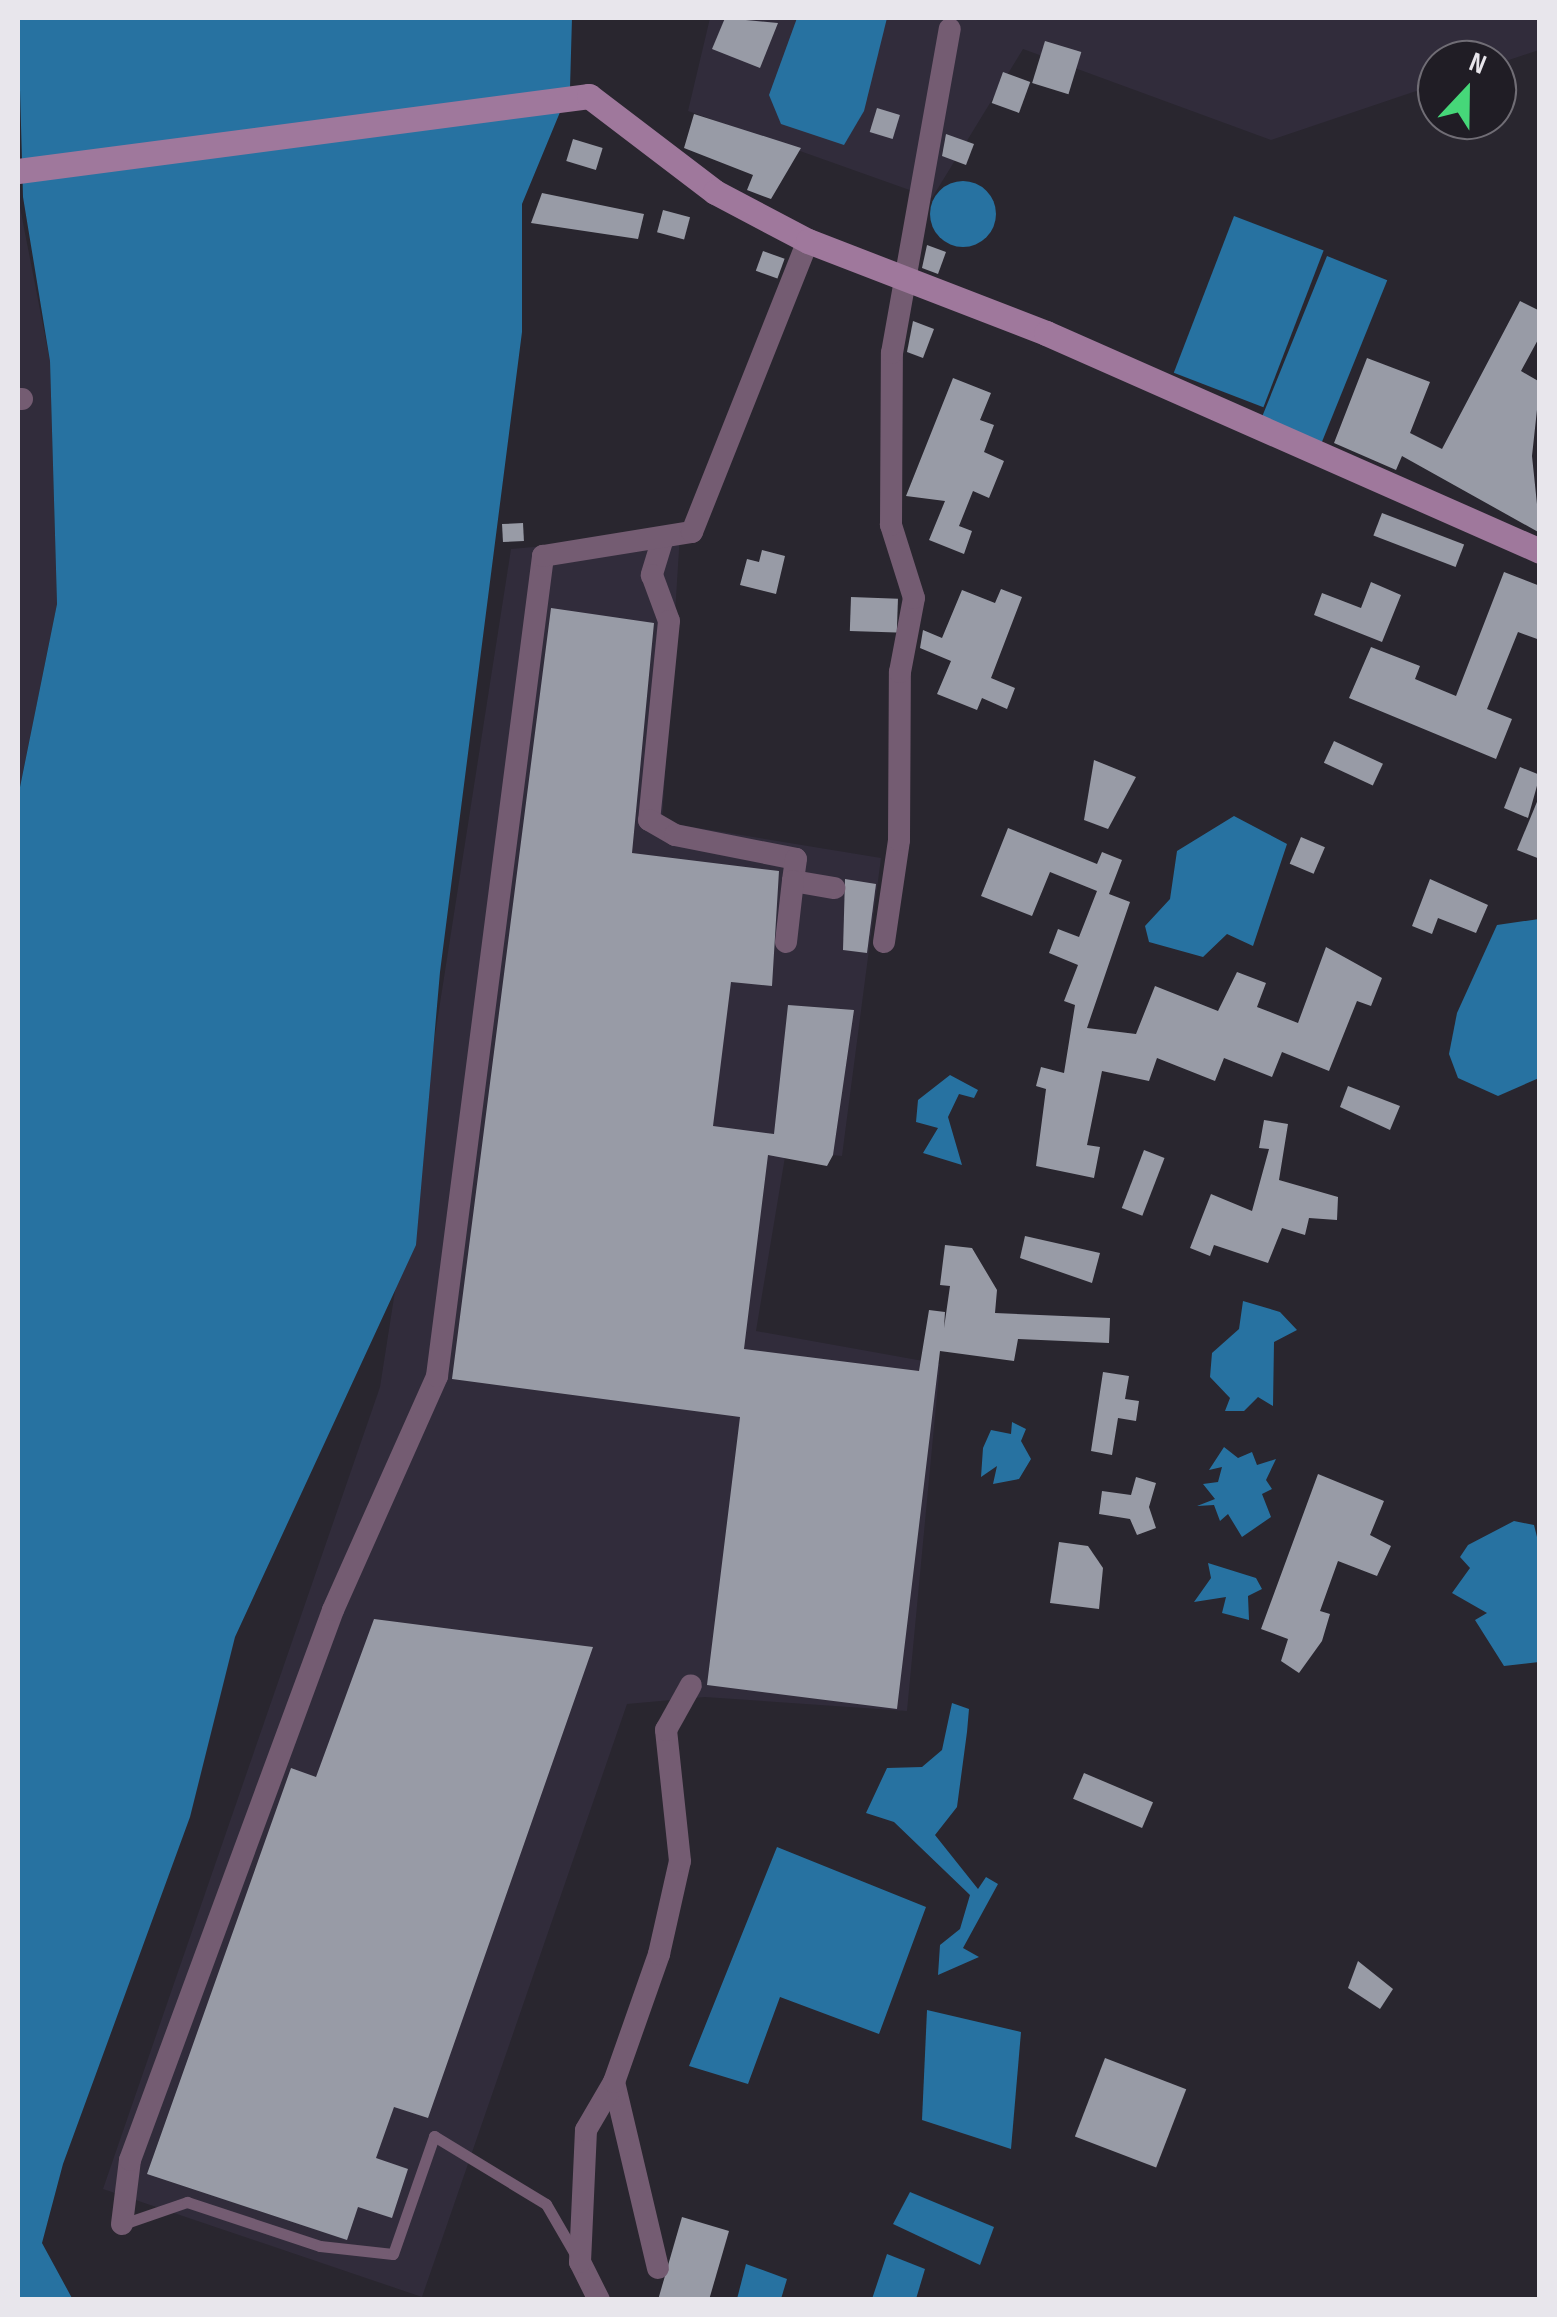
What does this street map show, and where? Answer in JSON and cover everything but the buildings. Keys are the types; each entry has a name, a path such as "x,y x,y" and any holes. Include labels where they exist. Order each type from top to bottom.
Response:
{"main road":[{"path":"18,171 589,96 715,192 808,242 901,274 1540,551"}],"street":[{"path":"884,942 898,840 900,672 914,598 891,525 901,274 950,29"},
{"path":"122,2224 130,2160 333,1610 437,1376 543,556 692,532 808,242"},
{"path":"663,538 652,574 669,622 649,820 675,836 796,860 786,942"},
{"path":"793,881 834,888"},
{"path":"598,2300 580,2262 586,2130 614,2082 660,1954 680,1861 666,1730 691,1685"},
{"path":"614,2082 658,2268"}],"lane":[{"path":"122,2224 187,2202 320,2246 393,2254 434,2136 546,2204 580,2262"}],"shaded area":[{"path":"710,18 1539,18 1539,50 1517,57 1517,40 1417,40 1417,91 1271,140 1023,49 932,198 688,111"},
{"path":"18,197 50,361 57,604 18,797"},
{"path":"680,534 662,822 881,858 842,1156 786,1151 756,1331 940,1364 907,1711 705,1697 627,1704 422,2297 103,2189 380,1387 511,549"}],"water":[{"path":"18,18 572,18 570,88 522,204 522,332 440,972 416,1245 235,1637 190,1817 63,2164 42,2243 73,2300 18,2299 18,797 57,604 50,361 23,197"},
{"path":"797,18 887,18 864,111 844,145 781,124 769,95"},
{"path":"963,181 986,191 996,214 986,237 963,247 940,237 930,214 940,191"},
{"path":"1234,216 1324,250 1263,407 1174,373"},
{"path":"1327,256 1387,280 1322,443 1261,418"},
{"path":"1234,816 1287,844 1253,946 1227,934 1203,957 1149,942 1145,926 1170,899 1177,851"},
{"path":"1539,919 1539,1078 1498,1096 1458,1078 1449,1054 1457,1013 1497,925"},
{"path":"950,1075 978,1090 974,1098 959,1094 948,1117 962,1165 923,1153 938,1128 916,1122 918,1100"},
{"path":"1243,1301 1280,1312 1297,1330 1274,1342 1273,1406 1258,1397 1244,1411 1225,1411 1230,1398 1210,1377 1212,1353 1239,1329"},
{"path":"1012,1422 1026,1429 1021,1441 1031,1459 1019,1479 993,1484 997,1466 981,1477 983,1448 991,1430 1011,1434"},
{"path":"1224,1447 1238,1458 1252,1452 1257,1465 1276,1459 1266,1480 1272,1489 1262,1494 1271,1517 1242,1537 1228,1514 1220,1521 1214,1505 1197,1506 1215,1499 1203,1484 1218,1482 1222,1467 1209,1470"},
{"path":"1514,1521 1534,1525 1539,1545 1539,1662 1504,1666 1475,1620 1487,1613 1452,1593 1470,1568 1460,1557 1468,1545"},
{"path":"1208,1563 1256,1578 1262,1589 1248,1596 1249,1620 1222,1613 1226,1597 1194,1602 1211,1578"},
{"path":"952,1703 969,1709 967,1732 957,1807 935,1835 978,1889 986,1877 998,1884 963,1948 979,1957 938,1975 940,1945 960,1929 970,1895 894,1822 866,1813 887,1768 922,1767 942,1750"},
{"path":"777,1847 926,1907 879,2034 780,1997 748,2084 689,2066"},
{"path":"927,2010 1021,2032 1011,2149 922,2120"},
{"path":"910,2192 994,2227 980,2265 893,2224"},
{"path":"887,2254 925,2269 916,2299 872,2299"},
{"path":"746,2264 787,2279 781,2299 737,2299"}]}
